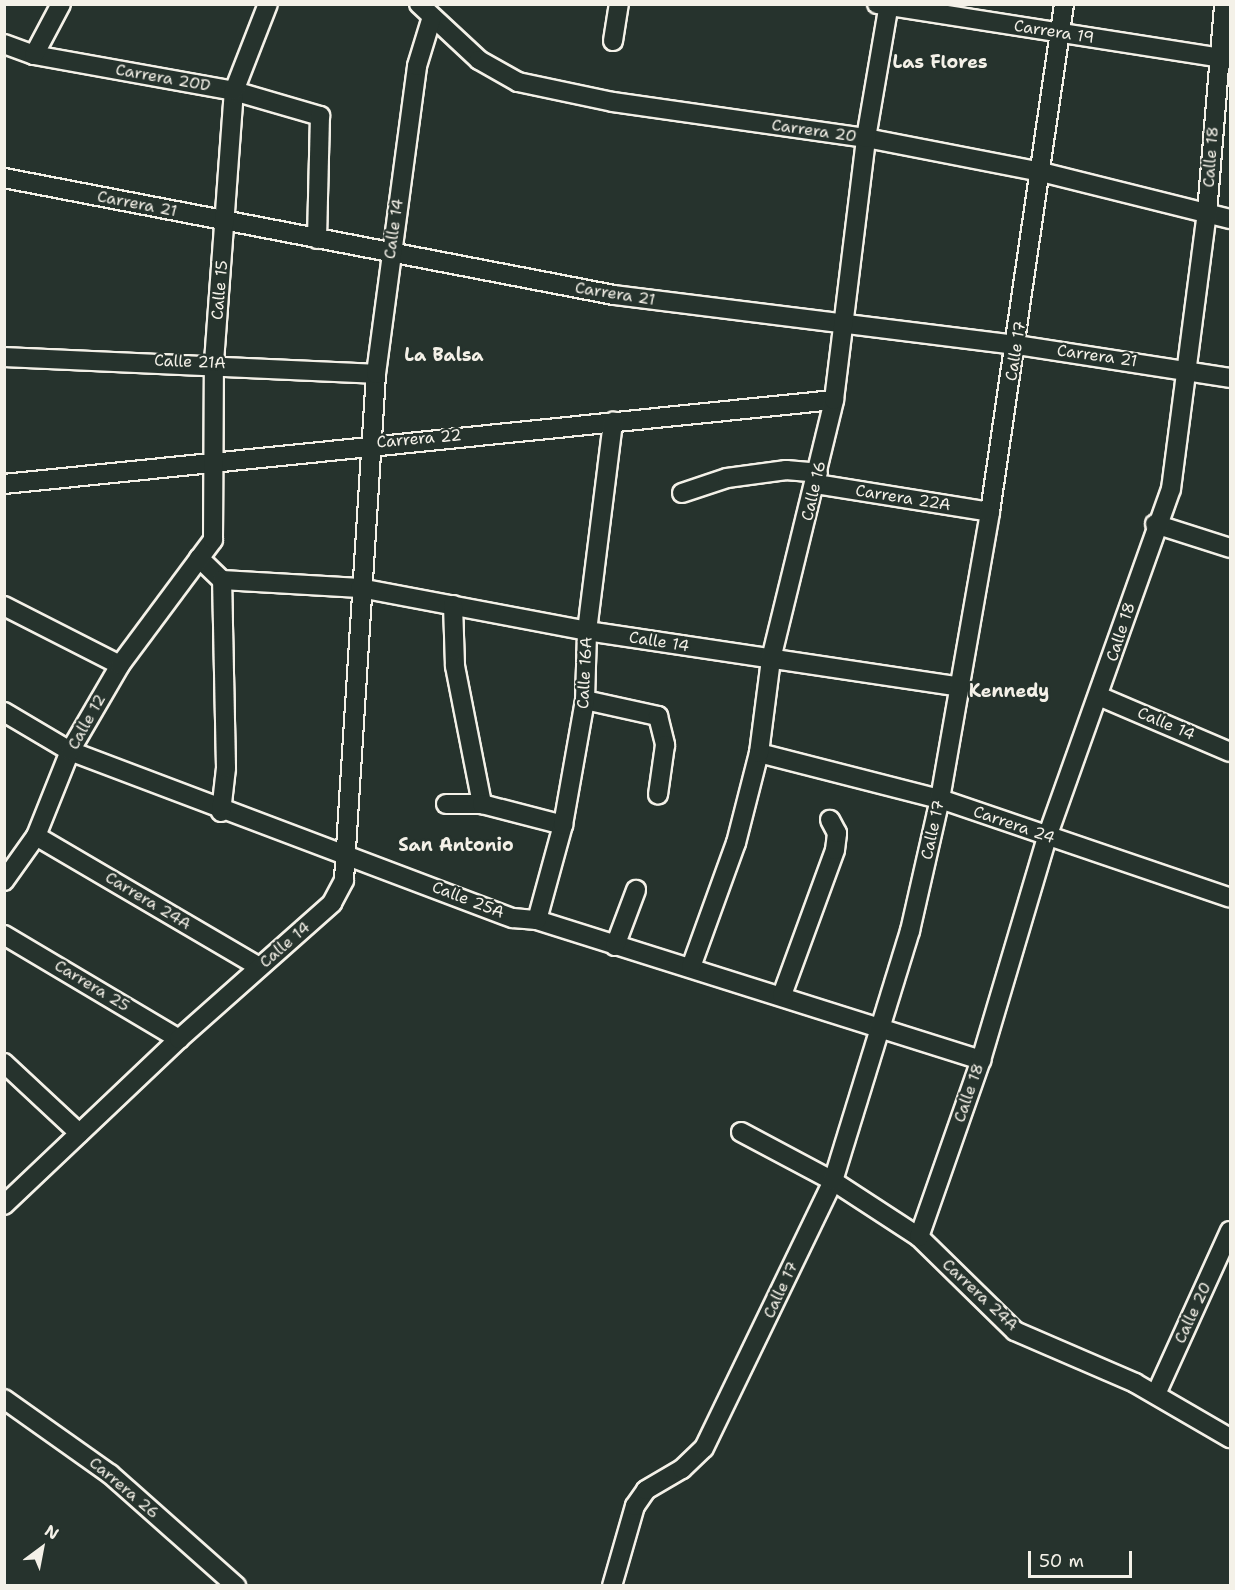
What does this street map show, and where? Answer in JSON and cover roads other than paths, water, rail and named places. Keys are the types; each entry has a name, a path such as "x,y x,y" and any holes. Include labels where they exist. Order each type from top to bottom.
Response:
{"street":[{"path":"34,55 61,4"},
{"name":"Calle 15","path":"187,572 213,540 214,362 227,222 234,91 268,4"},
{"path":"613,41 619,4"},
{"name":"Calle 17","path":"612,1586 635,1506 646,1490 682,1469 704,1448 833,1181 910,931 940,800 990,512 1017,345 1064,4"},
{"name":"Calle 18","path":"919,1237 981,1060 1047,837 1101,697 1155,524 1171,489 1189,369 1224,58 1224,4"},
{"name":"Carrera 19","path":"885,5 1224,58"},
{"name":"Calle 16","path":"691,967 736,843 759,753 771,659 817,479 834,400 866,138 885,5"},
{"name":"Carrera 20","path":"425,11 479,60 518,82 613,102 866,138 1041,172 1230,219"},
{"name":"Calle 14","path":"4,1205 179,1039 332,903 344,880 360,588 374,442 376,374 390,254 425,11"},
{"name":"Carrera 20D","path":"4,44 34,55 234,91 320,116 317,239"},
{"name":"Carrera 21","path":"4,178 390,254 614,295 1017,345 1189,369 1230,378"},
{"name":"Calle 21A","path":"4,357 214,362 376,374"},
{"name":"Carrera 22","path":"4,484 213,463 374,442 613,422 834,400"},
{"name":"Calle 16A","path":"537,920 563,825 585,700 587,631 613,422"},
{"name":"Carrera 22A","path":"682,493 727,478 786,470 817,479 990,512"},
{"path":"1155,524 1230,548"},
{"path":"199,558 222,580 226,768 221,812"},
{"name":"Calle 12","path":"4,881 36,836 70,752 120,665 187,572"},
{"name":"Calle 14","path":"222,580 360,588 587,631 960,687"},
{"path":"453,605 455,666 482,804"},
{"path":"4,606 120,665"},
{"name":"Calle 14","path":"1101,697 1230,752"},
{"path":"585,700 658,716 665,745 658,795"},
{"name":"Calle 25A","path":"4,712 70,752 221,812 346,854 513,918 537,920 615,946 782,995 981,1060"},
{"name":"Carrera 24","path":"759,753 940,800 1230,898"},
{"path":"446,804 482,804 563,825"},
{"path":"782,995 835,850 837,833 830,820"},
{"name":"Carrera 24A","path":"36,836 259,967"},
{"path":"615,946 636,890"},
{"name":"Carrera 25","path":"4,934 179,1039"},
{"path":"4,1063 79,1132"},
{"name":"Carrera 24A","path":"741,1132 833,1181 919,1237 1015,1331 1156,1394 1230,1438"},
{"name":"Calle 20","path":"1156,1394 1230,1231"},
{"name":"Carrera 26","path":"4,1399 110,1474 236,1586"}],"district":[{"name":"Las Flores","path":"940,62"},
{"name":"La Balsa","path":"444,355"},
{"name":"Kennedy","path":"1009,691"},
{"name":"San Antonio","path":"456,845"}]}
